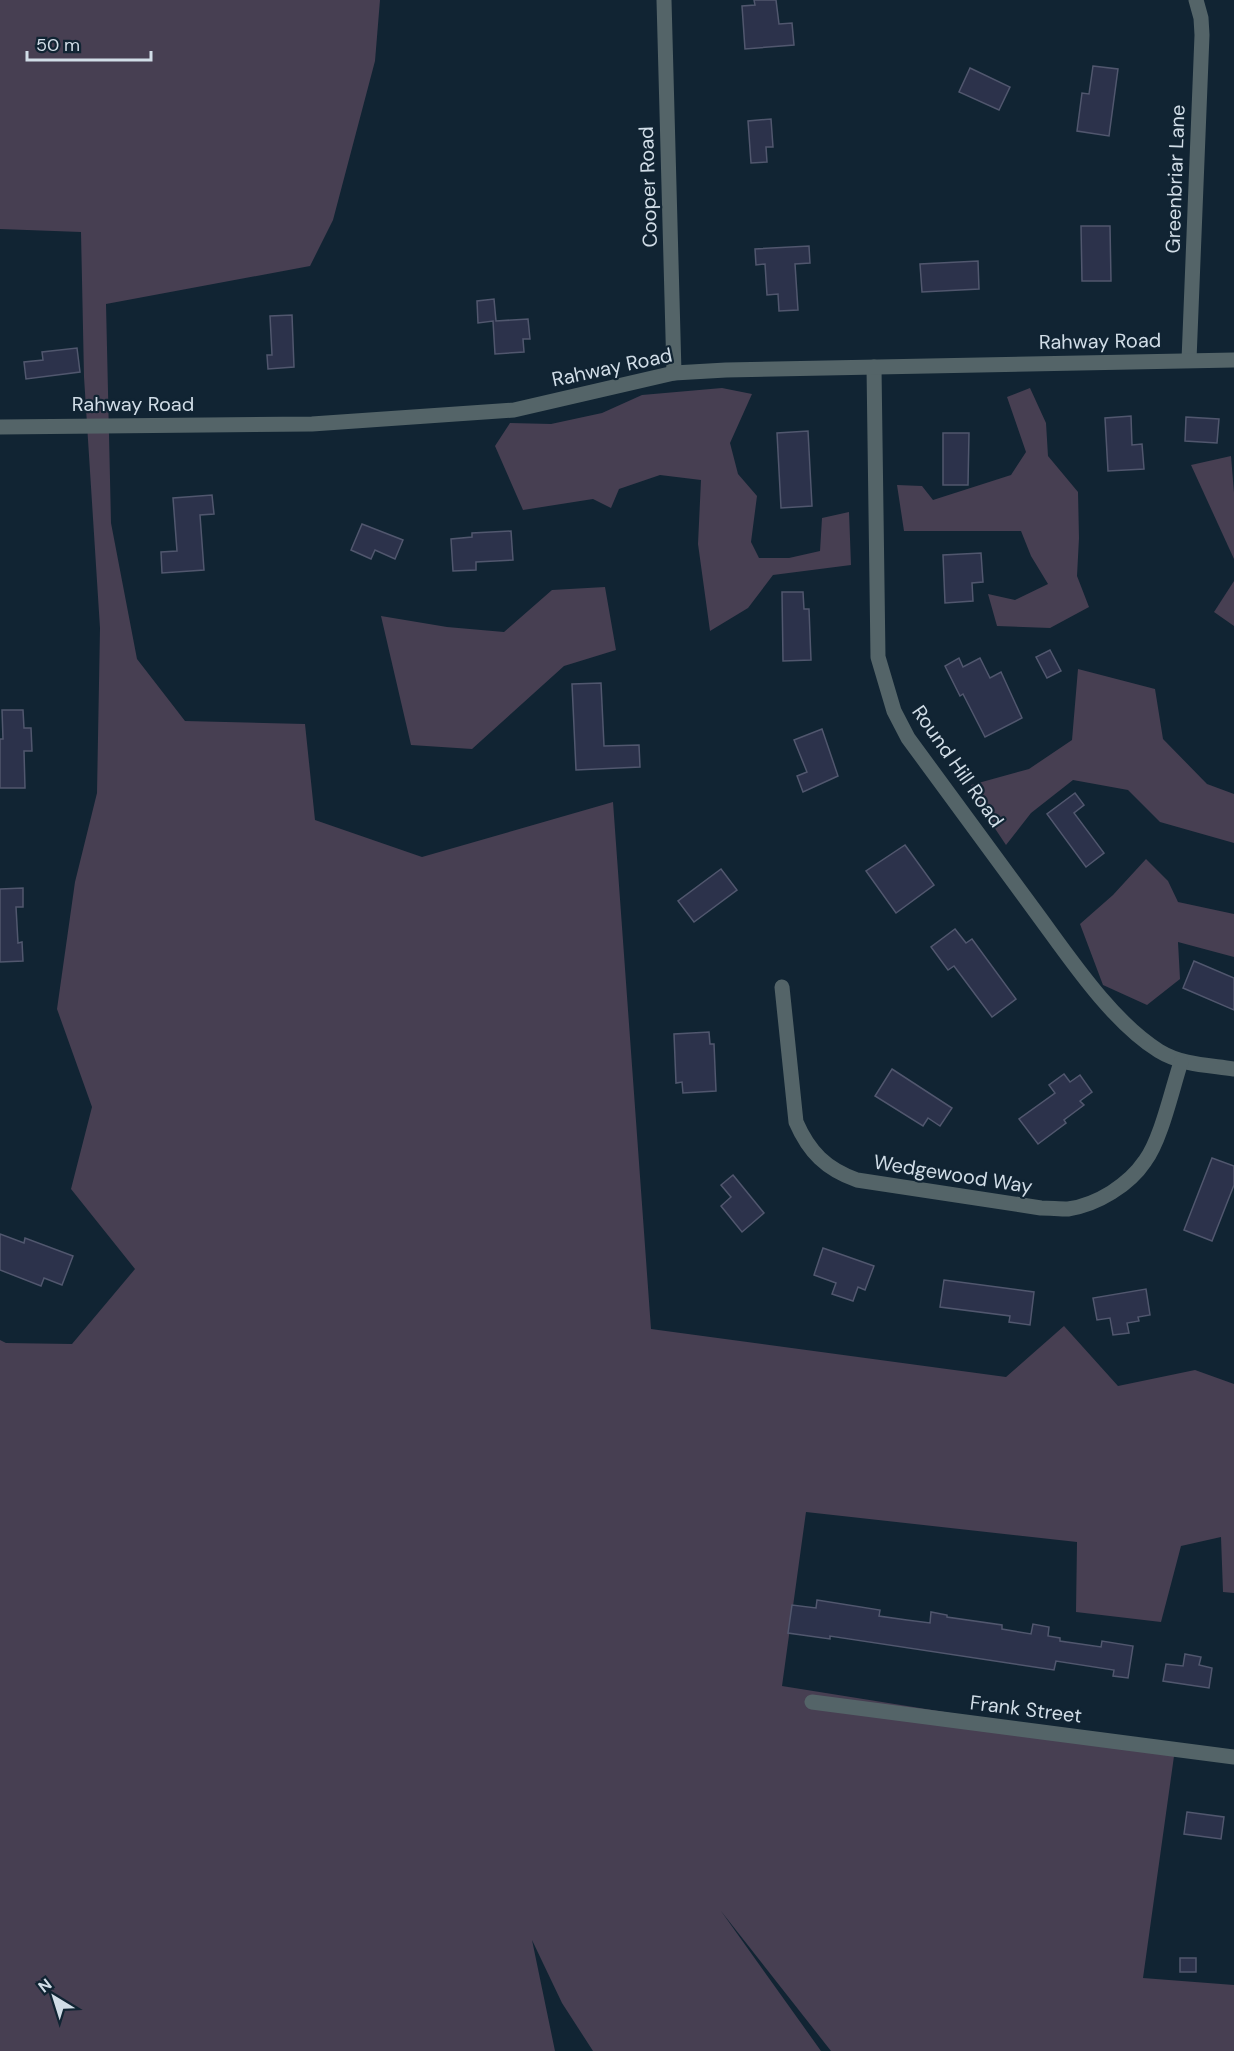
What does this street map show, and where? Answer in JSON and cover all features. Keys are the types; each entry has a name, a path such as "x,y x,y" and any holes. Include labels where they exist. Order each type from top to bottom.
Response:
{"street":[{"name":"Cooper Road","path":"664,0 674,373"},
{"name":"Greenbriar Lane","path":"1189,360 1202,35 1201,18 1196,0"},
{"name":"Rahway Road","path":"0,427 312,424 514,410 674,373 726,370 1234,360"},
{"name":"Round Hill Road","path":"874,367 878,657 894,711 908,738 1067,954 1100,995 1139,1036 1160,1051 1181,1062 1234,1069"},
{"name":"Wedgewood Way","path":"783,987 796,1122 813,1153 825,1165 857,1180 1041,1208 1069,1209 1089,1203 1111,1193 1146,1161 1181,1062"},
{"name":"Frank Street","path":"812,1702 1234,1757"}],"shaded area":[{"path":"0,0 380,0 375,61 333,220 310,266 106,304 111,523 137,659 185,721 305,724 315,820 422,857 613,802 651,1329 1006,1377 1064,1326 1118,1386 1195,1370 1234,1384 1234,1593 1223,1592 1221,1537 1181,1546 1161,1622 1076,1612 1077,1542 806,1512 782,1686 1175,1749 1143,1978 1234,1985 1234,2051 831,2051 721,1911 821,2051 593,2051 562,2003 532,1940 555,2051 0,2051 0,1340 6,1343 72,1344 135,1269 71,1189 92,1107 57,1009 75,882 97,793 100,628 84,377 81,232 0,229"},
{"path":"722,388 752,394 730,443 738,474 757,496 751,542 759,558 789,558 820,551 822,518 849,512 851,565 773,575 748,608 710,631 698,544 701,480 660,475 619,489 611,508 593,499 523,510 495,446 510,423 551,424 602,413 642,395"},
{"path":"1030,388 1046,423 1048,456 1078,492 1077,576 1089,607 1050,628 997,626 988,594 1015,600 1048,584 1031,556 1021,531 904,531 897,485 922,486 933,500 1011,475 1026,452 1007,397"},
{"path":"1231,456 1234,493 1234,559 1191,465"},
{"path":"1234,581 1234,626 1214,612"},
{"path":"605,587 616,650 564,666 472,749 411,745 381,616 447,627 504,632 552,590"},
{"path":"1078,669 1155,689 1163,739 1207,784 1234,794 1234,843 1160,822 1128,790 1073,780 1031,813 1006,845 982,809 971,785 1029,769 1072,740"},
{"path":"1146,859 1168,881 1178,902 1234,914 1234,957 1178,942 1180,979 1147,1005 1103,985 1080,924 1113,895"}],"building":[{"path":"754,0 776,0 779,24 792,23 794,45 745,49 742,6 755,5"},
{"path":"1093,66 1118,69 1109,136 1077,131 1082,93 1089,94"},
{"path":"970,68 1010,87 999,110 959,92"},
{"path":"771,119 773,147 766,147 767,162 751,163 748,121"},
{"path":"1081,226 1110,226 1111,281 1082,281"},
{"path":"809,246 810,263 795,264 798,310 779,311 778,294 767,295 765,264 756,265 755,249"},
{"path":"978,261 979,289 922,292 920,264"},
{"path":"494,299 496,321 528,319 530,339 523,339 524,352 495,354 493,321 478,323 477,301"},
{"path":"292,315 294,367 268,369 267,355 272,355 270,316"},
{"path":"77,348 80,372 26,379 24,362 43,360 42,352"},
{"path":"1131,416 1132,445 1142,444 1144,469 1108,471 1105,418"},
{"path":"1186,417 1219,419 1217,443 1185,441"},
{"path":"808,431 812,506 781,508 777,433"},
{"path":"943,433 969,433 968,485 943,485"},
{"path":"212,495 214,514 200,515 204,570 162,573 161,552 177,551 173,498"},
{"path":"362,524 403,540 395,559 375,550 371,559 351,550"},
{"path":"511,531 513,560 476,562 476,570 453,571 451,539 472,537 472,533"},
{"path":"981,553 983,582 972,583 973,601 945,603 943,555"},
{"path":"782,592 803,592 804,609 809,609 811,660 783,661"},
{"path":"1050,650 1061,671 1047,678 1036,657"},
{"path":"959,658 963,667 980,658 990,678 1001,672 1022,718 985,737 963,694 960,696 945,666"},
{"path":"601,683 604,746 639,745 640,767 576,770 572,684"},
{"path":"2,710 23,710 24,728 31,728 32,751 24,751 25,788 0,788"},
{"path":"822,729 838,776 803,792 797,776 807,772 794,740"},
{"path":"1075,793 1084,805 1074,813 1104,853 1086,867 1047,814"},
{"path":"905,845 934,885 896,913 866,871"},
{"path":"721,869 737,890 694,922 678,901"},
{"path":"23,888 23,907 16,907 18,943 22,942 23,961 0,962 0,889"},
{"path":"955,929 966,943 972,939 1016,999 992,1017 954,966 948,970 931,947"},
{"path":"1194,961 1234,978 1234,1010 1183,988"},
{"path":"709,1032 710,1044 714,1044 716,1091 683,1093 682,1082 676,1083 674,1034"},
{"path":"892,1069 952,1108 940,1126 928,1118 923,1126 875,1096"},
{"path":"1064,1074 1070,1082 1080,1075 1092,1092 1080,1101 1084,1105 1064,1120 1066,1123 1038,1144 1019,1119 1055,1093 1049,1085"},
{"path":"1212,1158 1234,1166 1234,1185 1212,1241 1184,1230"},
{"path":"733,1175 764,1213 742,1232 721,1206 731,1197 721,1185"},
{"path":"0,1234 24,1243 25,1238 73,1256 62,1285 44,1278 41,1286 0,1270"},
{"path":"823,1248 874,1266 865,1290 858,1287 853,1301 832,1294 836,1283 814,1275"},
{"path":"944,1280 1034,1292 1030,1325 1009,1322 1010,1316 940,1307"},
{"path":"1146,1289 1150,1315 1138,1317 1139,1321 1127,1323 1129,1333 1113,1335 1110,1318 1097,1320 1093,1298"},
{"path":"817,1600 880,1610 879,1616 930,1623 931,1612 947,1615 947,1617 1002,1625 1002,1629 1031,1634 1033,1624 1049,1627 1048,1636 1060,1638 1060,1641 1101,1647 1102,1641 1133,1646 1128,1678 1113,1676 1114,1670 1056,1661 1054,1670 830,1636 830,1639 788,1633 792,1605 816,1608"},
{"path":"1185,1654 1201,1657 1199,1665 1212,1668 1209,1688 1163,1681 1166,1664 1183,1666"},
{"path":"1187,1812 1224,1817 1221,1839 1184,1834"},
{"path":"1180,1958 1196,1958 1196,1972 1180,1972"}]}
